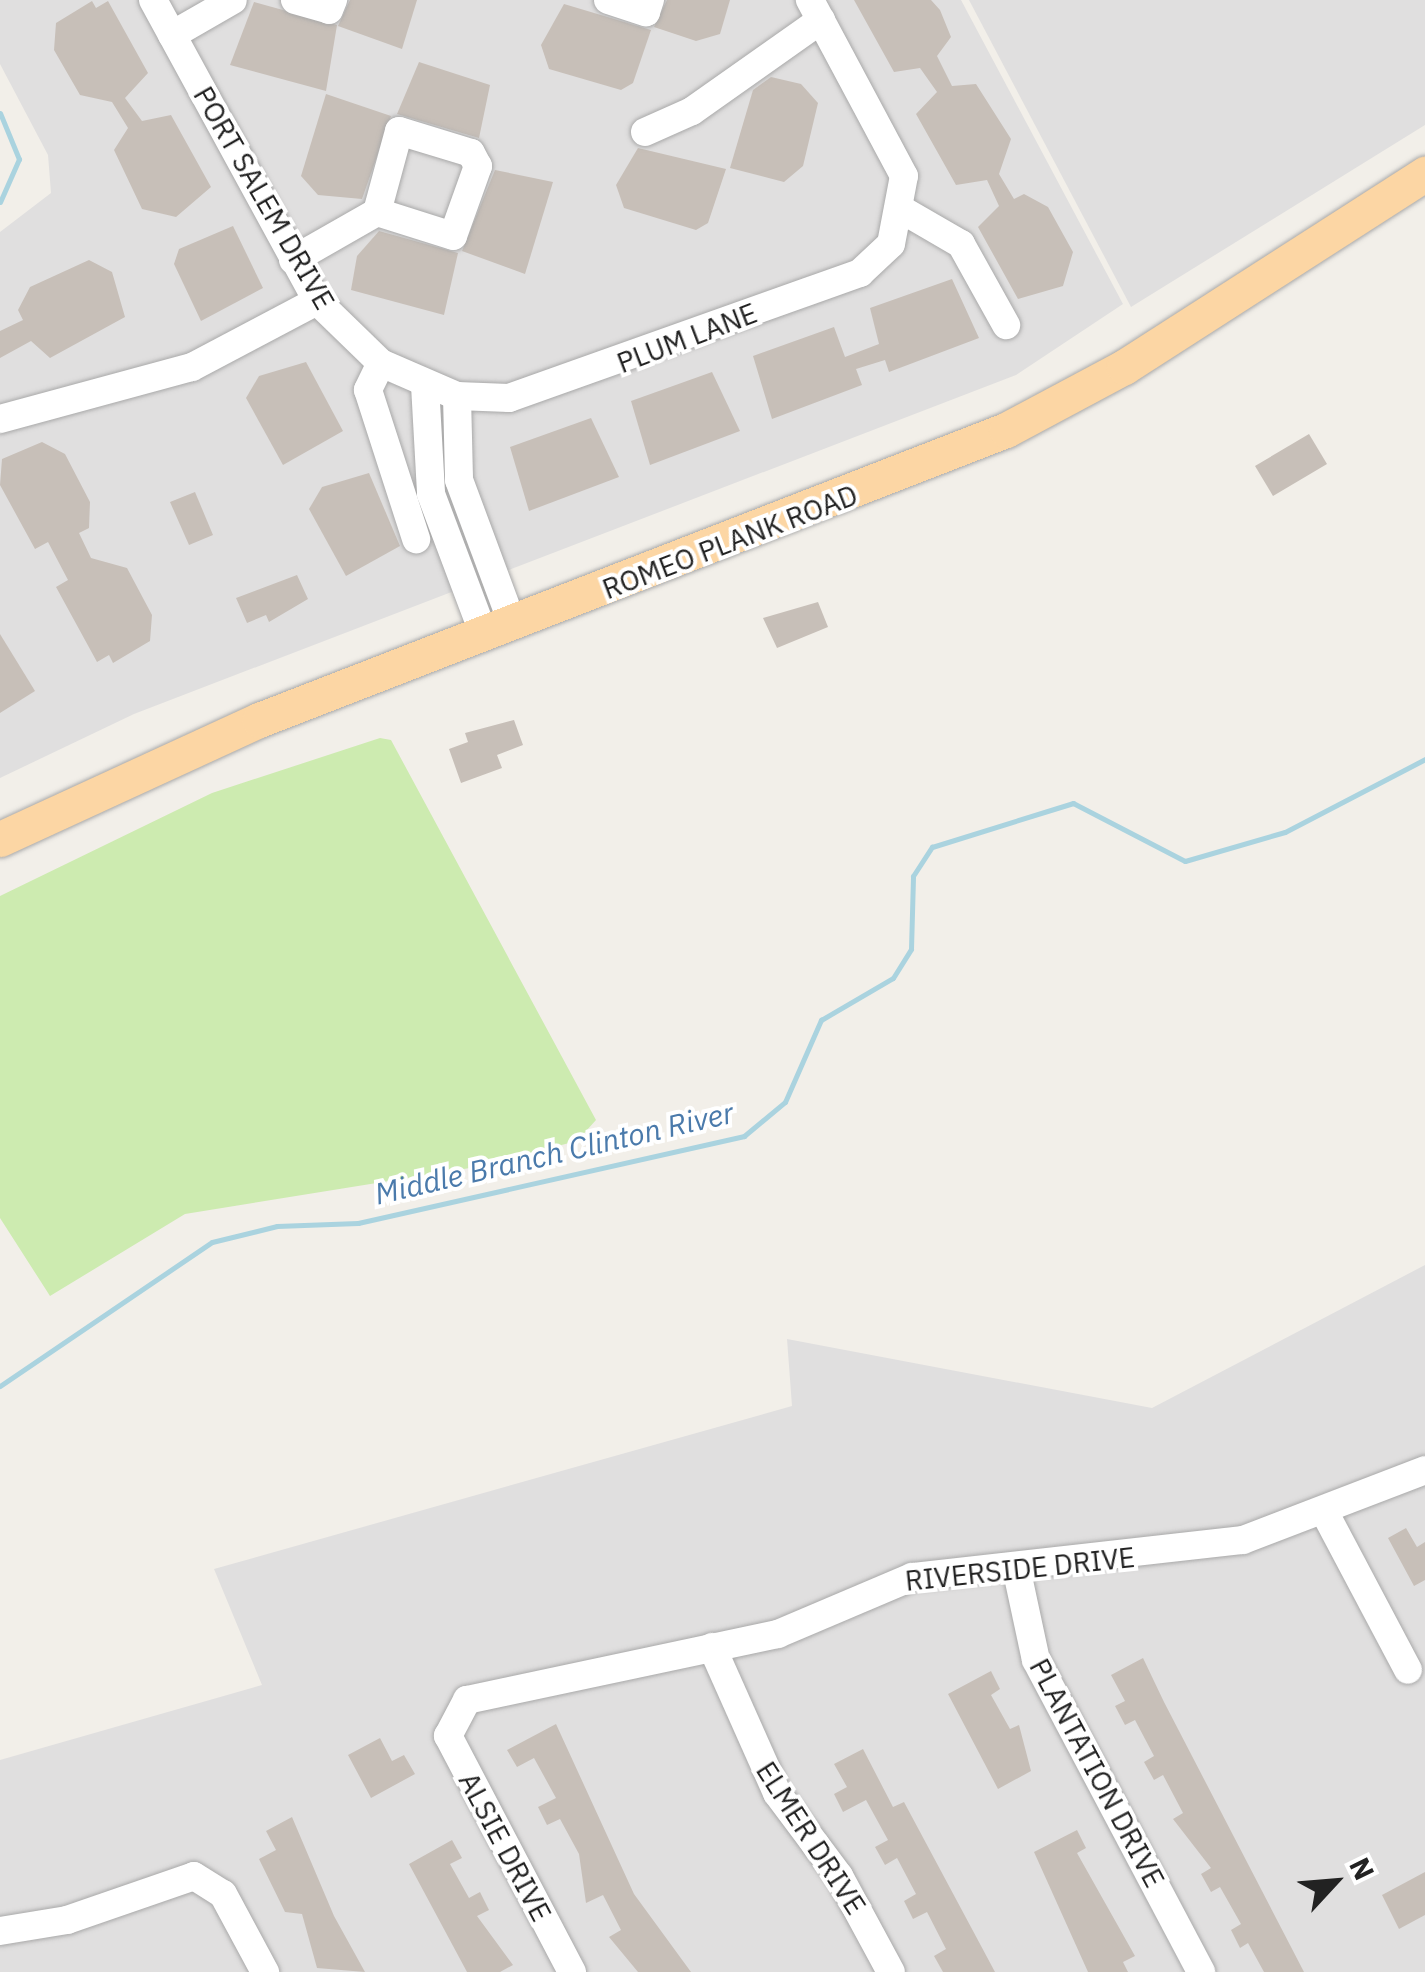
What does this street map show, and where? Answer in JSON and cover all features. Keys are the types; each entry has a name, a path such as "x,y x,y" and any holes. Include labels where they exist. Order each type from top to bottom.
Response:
{"main road":[{"name":"ROMEO PLANK ROAD","path":"0,839 141,768 899,477 1051,408 1425,174"}],"street":[{"name":"PORT SALEM DRIVE","path":"153,0 317,301 381,363 457,396"},
{"path":"172,35 233,0"},
{"path":"295,0 329,10 333,0"},
{"path":"608,0 646,12 650,0"},
{"path":"644,132 692,111 815,10 901,166 900,222 961,244 1006,324"},
{"path":"293,260 377,212"},
{"name":"PLUM LANE","path":"457,396 559,387 860,273 900,222"},
{"path":"0,419 192,367 317,301"},
{"path":"381,363 368,390 416,539"},
{"path":"425,385 432,494 498,630"},
{"path":"457,396 459,480 498,630"},
{"name":"RIVERSIDE DRIVE","path":"449,1720 497,1689 797,1627 894,1582 1184,1552 1326,1515 1425,1470"},
{"path":"1326,1515 1408,1670"},
{"name":"PLANTATION DRIVE","path":"1016,1567 1036,1660 1201,1972"},
{"name":"ELMER DRIVE","path":"712,1647 777,1793 839,1876 891,1972"},
{"name":"ALSIE DRIVE","path":"449,1720 452,1747 572,1972"},
{"path":"0,1931 67,1920 194,1876 223,1894 265,1972"}],"shaded area":[{"path":"0,0 961,0 1123,304 1016,375 134,714 0,778 0,232 51,193 48,155 0,64"},
{"path":"969,0 1425,0 1425,125 1131,307"},
{"path":"1425,1265 1425,1972 0,1972 0,1760 262,1685 214,1569 792,1406 787,1339 1152,1408"}],"green space":[{"path":"380,738 391,740 596,1120 577,1141 476,1167 185,1214 50,1296 0,1218 0,896 212,793"}],"building":[{"path":"350,0 417,0 402,49 338,26"},
{"path":"667,0 730,0 720,34 696,41 654,27"},
{"path":"854,0 931,0 940,10 951,37 937,56 952,86 976,84 1011,139 999,174 1014,199 1024,194 1048,207 1073,252 1063,286 1018,299 978,227 999,206 987,180 956,185 916,114 937,92 920,68 894,72"},
{"path":"92,1 96,8 108,1 148,73 125,98 142,121 171,115 211,187 176,217 142,209 114,150 128,128 112,102 80,95 54,50 56,23"},
{"path":"254,2 337,25 326,91 230,65"},
{"path":"564,4 651,30 633,83 621,90 549,69 541,45"},
{"path":"419,62 490,85 479,138 397,114"},
{"path":"771,77 801,84 818,103 803,166 784,182 730,168 753,90"},
{"path":"326,94 391,116 362,199 318,195 301,176"},
{"path":"638,148 726,169 708,223 696,230 624,208 616,185"},
{"path":"495,170 553,182 525,274 462,251"},
{"path":"233,226 263,288 201,321 174,264 179,249"},
{"path":"379,231 458,253 444,315 351,290 357,256"},
{"path":"89,260 112,272 125,317 50,358 31,341 0,358 0,331 23,320 18,310 30,287"},
{"path":"952,279 979,338 889,372 885,360 856,369 862,385 772,419 753,356 834,327 845,357 879,344 870,308"},
{"path":"306,362 343,431 283,465 246,398 259,376"},
{"path":"712,372 740,431 650,465 631,401"},
{"path":"591,418 619,477 529,511 510,447"},
{"path":"1309,434 1327,464 1273,496 1255,466"},
{"path":"42,442 65,454 90,502 89,528 79,533 91,558 127,568 152,615 150,641 113,663 109,655 97,662 56,587 68,580 48,542 35,549 0,485 2,459"},
{"path":"369,473 400,546 346,576 309,509 322,487"},
{"path":"195,492 213,535 189,545 170,502"},
{"path":"297,575 308,599 269,622 266,615 247,623 236,598"},
{"path":"818,602 828,627 777,648 763,618"},
{"path":"0,634 35,691 0,713"},
{"path":"514,720 523,745 497,755 502,768 461,783 449,749 468,742 465,733"},
{"path":"1406,1528 1417,1547 1425,1542 1425,1580 1414,1586 1388,1538"},
{"path":"1143,1658 1304,1972 1264,1972 1248,1943 1240,1948 1231,1930 1241,1924 1220,1887 1211,1892 1201,1874 1211,1868 1173,1819 1183,1813 1163,1775 1154,1780 1144,1762 1154,1756 1135,1720 1125,1725 1115,1706 1125,1701 1111,1675"},
{"path":"991,1671 1000,1689 991,1695 1010,1729 1019,1725 1031,1771 998,1789 948,1694"},
{"path":"556,1724 634,1894 691,1972 638,1972 609,1937 621,1930 603,1895 586,1903 579,1854 560,1819 547,1825 538,1807 556,1798 534,1758 517,1767 507,1750"},
{"path":"380,1738 392,1761 404,1755 415,1774 371,1798 348,1755"},
{"path":"863,1749 893,1807 904,1802 995,1972 943,1972 934,1956 946,1949 927,1912 913,1919 904,1901 916,1894 897,1858 885,1865 875,1847 888,1840 866,1800 843,1812 834,1794 847,1787 834,1764"},
{"path":"292,1817 334,1916 365,1972 317,1968 302,1914 285,1912 259,1859 276,1850 266,1831"},
{"path":"1077,1830 1086,1848 1077,1853 1135,1956 1123,1962 1128,1972 1088,1972 1034,1852"},
{"path":"452,1840 462,1858 450,1864 469,1898 480,1892 489,1910 477,1916 513,1965 500,1972 467,1972 409,1864"},
{"path":"1425,1872 1425,1915 1399,1929 1382,1895"}],"waterway":[{"path":"0,113 19,159 0,202"},
{"name":"Middle Branch Clinton River","path":"0,1386 212,1242 277,1226 358,1223 744,1136 785,1102 821,1020 893,978 911,949 913,876 932,847 1073,803 1185,861 1285,832 1425,759"}]}
